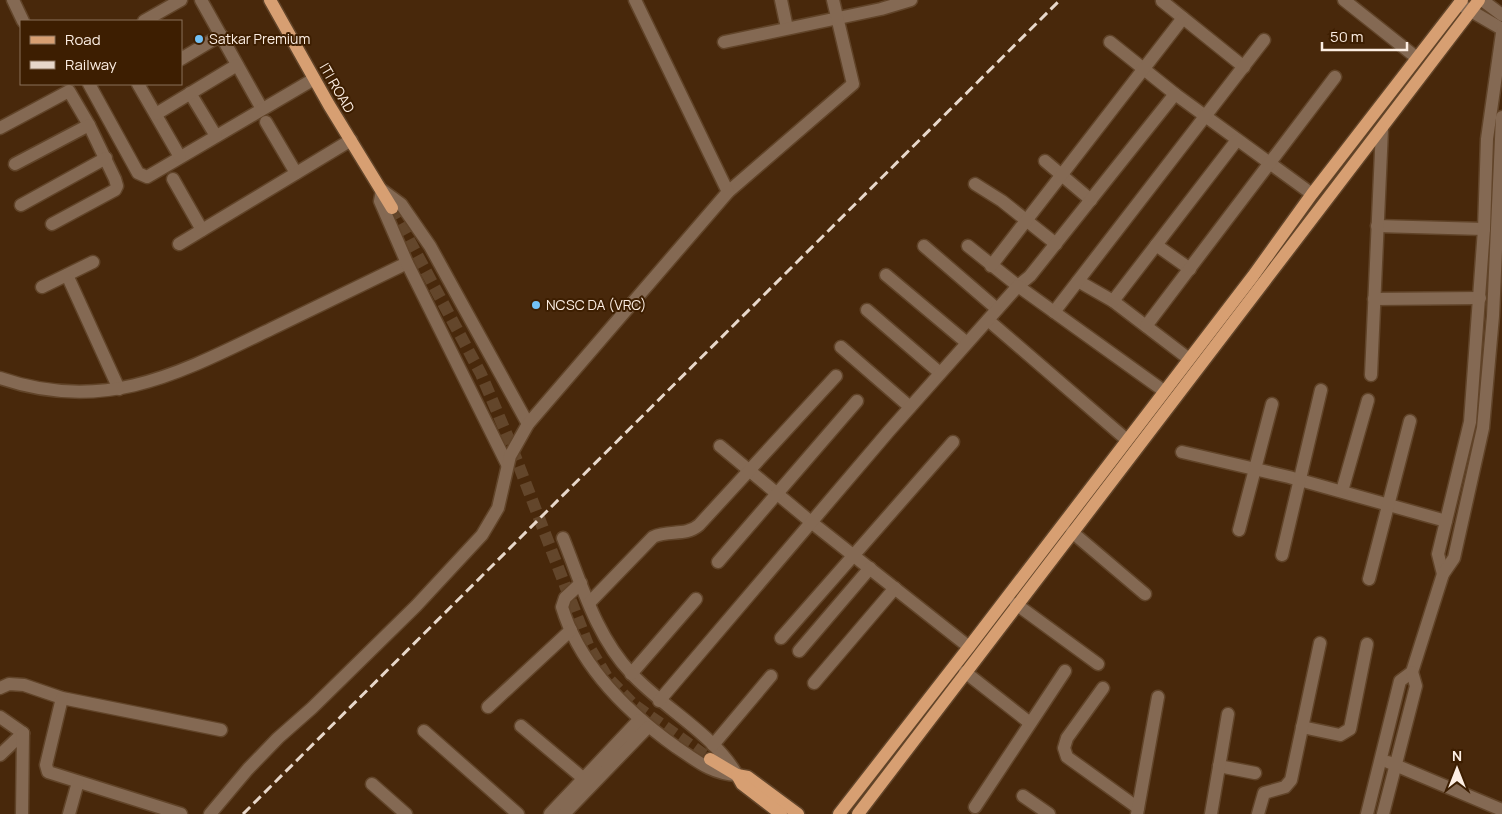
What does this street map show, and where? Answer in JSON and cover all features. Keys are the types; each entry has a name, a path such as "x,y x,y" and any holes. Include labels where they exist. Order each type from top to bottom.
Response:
{"main road":[{"name":"ITI ROAD","path":"270,0 350,140 392,208"},
{"path":"858,814 1016,604 1481,0"},
{"path":"839,814 970,647 1312,194 1461,2"},
{"path":"710,758 737,775 748,778 798,814"},
{"path":"737,775 742,784 781,814"}],"street":[{"path":"13,0 23,20"},
{"path":"150,20 181,0"},
{"path":"201,0 262,109"},
{"path":"635,0 728,192"},
{"path":"781,0 787,28"},
{"path":"210,814 248,769 416,606 482,535 498,508 507,464 516,442 528,424 728,192 853,84 833,0"},
{"path":"724,42 881,9 911,0"},
{"path":"1344,0 1417,58"},
{"path":"1481,0 1502,15"},
{"path":"1162,1 1244,67"},
{"path":"1461,2 1471,11 1502,29"},
{"path":"991,266 1063,176 1143,68 1183,18"},
{"path":"1443,574 1438,554 1470,422 1480,298 1487,131 1502,33"},
{"path":"182,58 221,35"},
{"path":"1054,312 1264,40"},
{"path":"1110,42 1175,94 1312,194"},
{"path":"156,114 237,65"},
{"path":"1146,326 1335,77"},
{"path":"91,85 142,176 147,177 314,78"},
{"path":"141,85 180,157"},
{"path":"0,128 57,89 69,91 89,125 106,158 117,186 115,190 52,224"},
{"path":"190,94 216,136"},
{"path":"659,701 940,373 1018,286 1030,276 1175,94"},
{"path":"1383,814 1416,686 1412,672 1443,574 1454,558 1483,428 1493,316 1502,117"},
{"path":"266,122 296,173"},
{"path":"15,164 89,125"},
{"path":"1371,375 1382,129"},
{"path":"180,244 350,140"},
{"path":"1113,301 1237,140"},
{"path":"21,205 106,158"},
{"path":"1045,161 1091,200"},
{"path":"173,179 202,230"},
{"path":"975,184 1028,221 1056,244"},
{"path":"507,464 407,263 380,201 382,190 401,204 430,246 528,424"},
{"path":"1377,226 1484,229"},
{"path":"1156,245 1190,269"},
{"path":"924,246 997,309"},
{"path":"968,246 1018,286 1164,391"},
{"path":"42,288 94,262"},
{"path":"0,378 30,389 68,394 119,389 191,368 407,263"},
{"path":"67,275 119,389"},
{"path":"886,275 967,344"},
{"path":"1078,281 1113,301 1189,359"},
{"path":"1374,299 1480,298"},
{"path":"866,310 940,373"},
{"path":"988,320 1127,440"},
{"path":"841,346 910,408"},
{"path":"589,603 653,537 662,534 685,533 694,529 836,376"},
{"path":"1282,555 1321,390"},
{"path":"1342,492 1368,400"},
{"path":"718,562 857,401"},
{"path":"1239,530 1272,404"},
{"path":"1369,578 1410,421"},
{"path":"781,638 953,442"},
{"path":"720,446 811,522 970,647"},
{"path":"1182,452 1300,480 1446,521"},
{"path":"1072,532 1145,594"},
{"path":"563,538 606,643 631,674 659,701 728,758 737,775"},
{"path":"799,651 870,568"},
{"path":"581,582 562,602 562,608 571,630 594,670 643,723 720,774 737,775"},
{"path":"814,683 895,588"},
{"path":"631,674 696,599"},
{"path":"1016,604 1098,664"},
{"path":"488,707 571,630"},
{"path":"1258,814 1264,793 1285,787 1291,780 1320,643"},
{"path":"1302,727 1340,735 1350,729 1368,644"},
{"path":"975,807 1065,670"},
{"path":"965,672 1030,723"},
{"path":"1367,814 1400,681 1412,672"},
{"path":"713,745 771,676"},
{"path":"0,688 9,684 24,685 62,698 222,730"},
{"path":"1103,688 1067,738 1065,753 1067,757 1137,811 1158,697"},
{"path":"62,698 46,769 52,775 181,814"},
{"path":"1211,814 1228,714"},
{"path":"0,717 23,733"},
{"path":"550,814 643,723"},
{"path":"564,814 643,723"},
{"path":"521,726 584,779"},
{"path":"424,731 518,814"},
{"path":"0,755 23,733"},
{"path":"22,814 23,733"},
{"path":"1381,759 1502,810"},
{"path":"1219,766 1255,773"},
{"path":"69,814 78,782"},
{"path":"372,784 406,814"},
{"path":"1023,796 1049,814"}],"tunnel":[{"path":"392,208 481,374 507,435 588,645 607,677 633,704 710,759"}],"railway":[{"path":"243,814 1060,0"}],"place":[{"name":"Satkar Premium","path":"199,39"},
{"name":"NCSC DA (VRC)","path":"536,305"}]}
